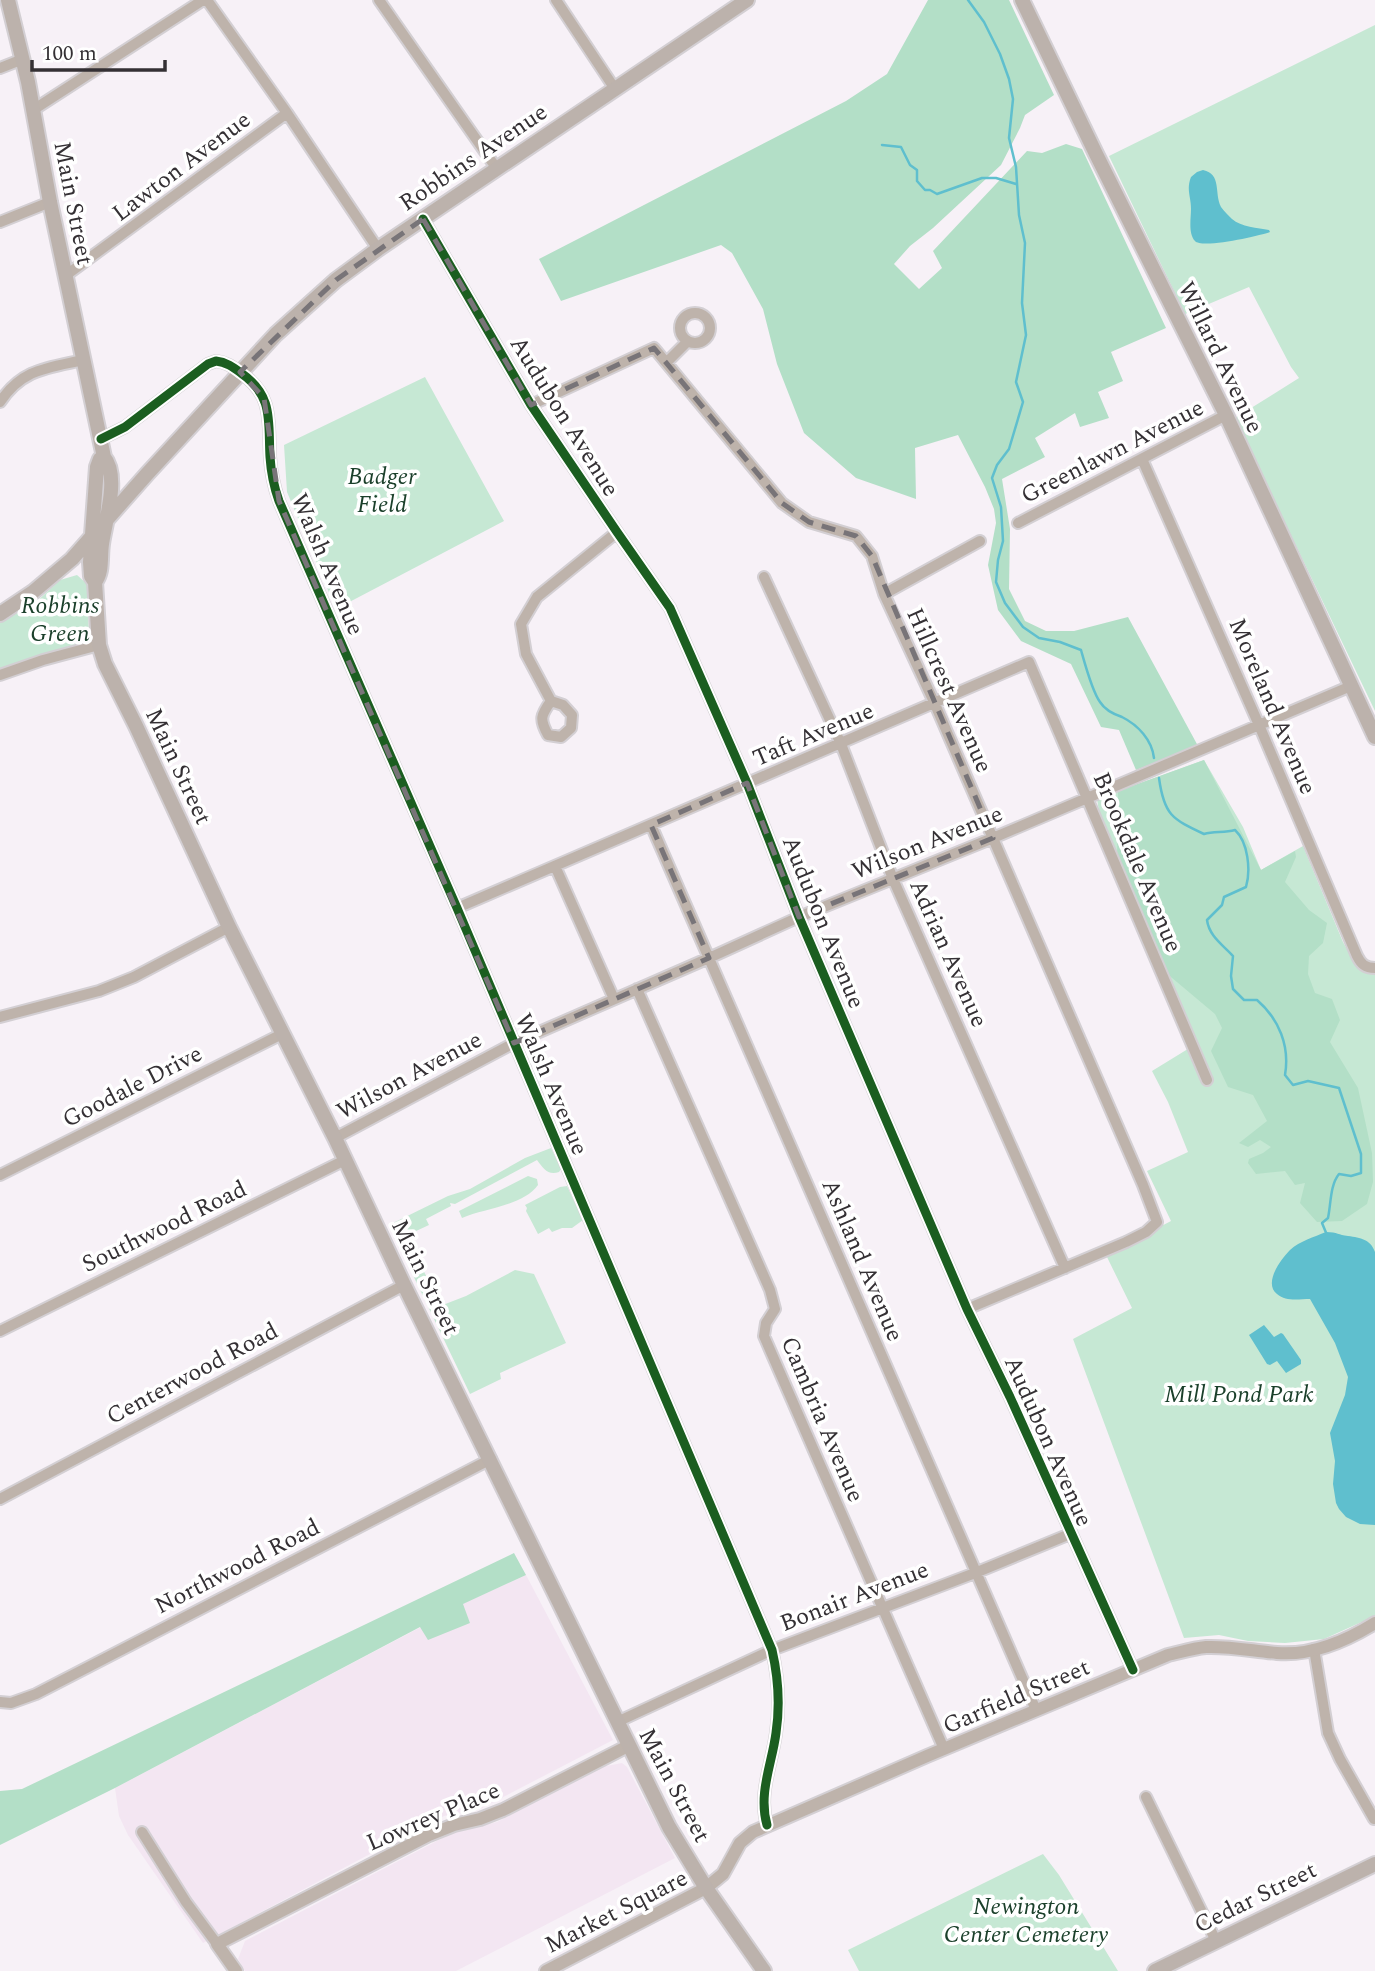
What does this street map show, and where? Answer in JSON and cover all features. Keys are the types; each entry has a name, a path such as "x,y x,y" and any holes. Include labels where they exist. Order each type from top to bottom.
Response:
{"main road":[{"name":"Main Street","path":"8,0 23,59 83,360 110,474 108,518 101,549 100,575 95,582 99,645 105,664 229,927 335,1138 628,1746 669,1827 706,1888 764,1971"},
{"name":"Robbins Avenue","path":"0,614 33,592 72,559 240,372 299,312 336,280 615,89 730,5 747,0"},
{"name":"Willard Avenue","path":"1022,0 1226,415 1375,737"},
{"path":"95,582 90,571 92,536 97,467 100,459 104,457"},
{"name":"Cedar Street","path":"1155,1971 1375,1864"}],"street":[{"path":"33,110 205,0 287,113 378,249"},
{"path":"379,0 497,169"},
{"path":"556,0 615,89"},
{"path":"0,68 23,59"},
{"name":"Lawton Avenue","path":"65,276 287,113"},
{"path":"0,222 50,202"},
{"name":"Audubon Avenue","path":"423,219 531,405 670,608 747,783 799,917 967,1309 1010,1397 1133,1670"},
{"path":"531,405 653,348 667,362 687,342"},
{"path":"0,402 29,373 83,360"},
{"path":"101,439 125,427 212,362 221,361 240,372"},
{"name":"Hillcrest Avenue","path":"667,362 782,503 809,522 856,536 872,556 884,594 934,702 1156,1216 1157,1223 1146,1232 1065,1268"},
{"name":"Walsh Avenue","path":"240,372 254,384 264,398 270,422 272,472 279,501 457,908 772,1650 777,1685 777,1729 763,1800 768,1825"},
{"name":"Greenlawn Avenue","path":"1018,523 1226,415"},
{"name":"Moreland Avenue","path":"1142,459 1360,964 1371,968"},
{"path":"551,701 526,654 521,625 537,597 617,532"},
{"path":"884,594 980,541"},
{"name":"Adrian Avenue","path":"764,577 841,744 893,879 1065,1268"},
{"path":"0,675 99,645"},
{"name":"Taft Avenue","path":"457,908 1029,662"},
{"name":"Brookdale Avenue","path":"1029,662 1207,1080"},
{"name":"Wilson Avenue","path":"335,1138 514,1043 799,917 1351,686"},
{"name":"Ashland Avenue","path":"651,825 1036,1710"},
{"path":"555,866 614,999"},
{"path":"0,1017 99,991 134,977 229,927"},
{"name":"Cambria Avenue","path":"638,989 770,1290 775,1309 766,1323 764,1336 944,1749"},
{"name":"Goodale Drive","path":"0,1175 282,1034"},
{"name":"Southwood Road","path":"0,1331 345,1160"},
{"path":"967,1309 1065,1268"},
{"name":"Centerwood Road","path":"0,1499 404,1285"},
{"name":"Northwood Road","path":"0,1702 12,1703 36,1694 491,1459"},
{"name":"Bonair Avenue","path":"617,1722 772,1650 1070,1534"},
{"name":"Garfield Street","path":"706,1888 723,1874 744,1838 752,1832 1168,1655 1203,1647 1280,1653 1314,1649 1340,1642 1375,1622"},
{"path":"1314,1649 1328,1733 1374,1819"},
{"name":"Lowrey Place","path":"217,1944 429,1835 503,1810 628,1746"},
{"path":"1146,1797 1216,1941"},
{"path":"142,1832 186,1902 236,1971"},
{"name":"Market Square","path":"546,1971 706,1888"}],"highlighted area":[{"path":"423,219 531,405 654,348 782,503 809,522 856,536 872,556 993,838 799,917 747,783 651,825 709,958 514,1043 279,501 264,398 240,372 336,280"}],"shaded area":[{"path":"526,1575 613,1740 482,1808 444,1816 203,1943 128,1835 119,1816 115,1788 421,1627 470,1623 462,1604"},
{"path":"622,1763 627,1767 675,1858 456,1971 245,1971 238,1959 245,1941 454,1832 497,1822 601,1767"}],"green space":[{"path":"928,0 1009,0 1054,95 1025,115 1001,165 910,246 894,264 919,289 942,268 933,251 1027,151 1042,153 1066,144 1082,149 1166,328 1111,352 1123,381 1098,392 1109,418 1080,427 1075,413 1035,438 1045,457 1002,479 1010,529 1009,589 1025,621 1046,631 1074,631 1128,617 1198,746 1136,770 1119,730 1101,727 1071,664 1021,641 998,610 988,565 996,523 994,509 958,435 915,448 916,499 856,478 804,433 777,364 763,309 732,253 721,245 561,301 539,259 846,101 887,74"},
{"path":"1375,25 1375,711 1235,418 1299,378 1249,287 1185,314 1109,156"},
{"name":"Badger Field","path":"425,377 504,521 336,609 287,492 284,445"},
{"name":"Robbins Green","path":"77,575 87,584 89,635 82,642 0,669 0,623 35,603 60,580"},
{"name":"Mill Pond Park","path":"1204,760 1243,827 1261,870 1303,846 1343,942 1358,969 1375,974 1375,1616 1324,1639 1285,1643 1248,1641 1219,1635 1184,1638 1073,1339 1132,1308 1106,1255 1171,1221 1147,1171 1188,1152 1152,1071 1196,1044 1100,818 1097,799"},
{"path":"1204,760 1261,870 1295,851 1296,857 1285,882 1309,910 1327,923 1323,943 1309,956 1308,974 1315,993 1332,999 1340,1020 1330,1042 1358,1088 1372,1153 1373,1182 1367,1204 1342,1221 1317,1222 1300,1203 1305,1183 1295,1185 1285,1171 1256,1174 1248,1163 1249,1159 1271,1147 1260,1140 1248,1147 1239,1143 1267,1121 1253,1095 1228,1087 1211,1051 1222,1028 1215,1014 1165,972 1117,859 1118,791"},
{"path":"551,1148 561,1169 559,1172 549,1172 537,1160 455,1204 450,1203 451,1206 426,1219 429,1225 401,1238 406,1249 402,1251 391,1224 448,1196 470,1189 525,1158"},
{"path":"528,1176 537,1179 538,1185 523,1198 462,1218 459,1211"},
{"path":"567,1186 583,1220 572,1228 552,1232 549,1228 538,1234 525,1205"},
{"path":"419,1266 438,1298 433,1302 435,1308 466,1296 515,1270 534,1274 566,1343 500,1373 501,1379 470,1394 411,1271"},
{"path":"514,1553 526,1575 463,1604 470,1623 428,1640 420,1627 115,1788 0,1845 0,1791 22,1789"},
{"name":"Newington Center Cemetery","path":"1043,1854 1059,1875 1118,1971 859,1971 848,1950"}],"water":[{"path":"1203,170 1213,176 1221,207 1232,219 1270,232 1219,243 1195,241 1191,230 1189,186 1191,177"},
{"path":"1326,1232 1364,1240 1375,1252 1375,1525 1360,1524 1346,1517 1336,1503 1333,1484 1335,1461 1330,1433 1345,1395 1348,1377 1335,1343 1310,1299 1284,1298 1277,1294 1272,1284 1278,1265 1290,1250"},
{"path":"1264,1325 1274,1337 1283,1334 1301,1364 1286,1373 1277,1361 1267,1364 1249,1335"}],"waterway":[{"path":"968,0 984,22 1009,79 1013,99 1009,138 1016,167 1019,215 1025,243 1022,303 1026,335 1016,382 1023,402 1009,449 997,465 992,478 1001,507 1003,541 996,582 1005,603 1023,627 1039,638 1081,650 1100,702 1139,729 1147,739 1154,758"},
{"path":"882,145 901,147 910,165 917,170 917,181 925,190 937,194 982,178 996,178 1016,184"},
{"path":"1159,778 1167,808 1177,819 1204,834 1235,830 1246,849 1246,887 1224,897 1222,905 1207,920 1213,936 1233,956 1233,989 1244,1000 1257,1000 1277,1024 1286,1054 1285,1075 1293,1085 1308,1081 1339,1088 1361,1154 1361,1173 1351,1176 1339,1174 1336,1178 1328,1218 1322,1223 1327,1235"}],"cycle path":[{"path":"423,219 531,405 670,608 747,783 799,917 967,1309 1010,1397 1133,1670"},
{"path":"101,439 125,427 208,364 216,361 241,373 252,382 264,400 269,421 271,468 279,501 457,908 772,1650 778,1712 765,1790 767,1825"}]}
